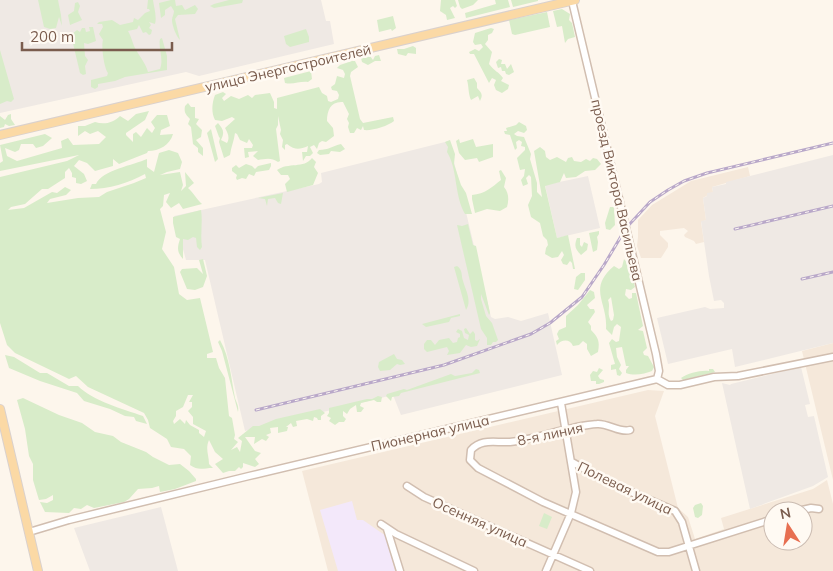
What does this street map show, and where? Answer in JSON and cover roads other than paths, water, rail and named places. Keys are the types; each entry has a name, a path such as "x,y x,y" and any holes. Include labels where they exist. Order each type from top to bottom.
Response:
{"main road":[{"name":"улица Энергостроителей","path":"0,134 573,0"},
{"path":"0,409 38,571"}],"street":[{"name":"проезд Виктора Васильева","path":"573,0 656,354 659,371 657,379"},
{"name":"Пионерная улица","path":"29,532 69,520 657,379 668,385 680,385 714,377 745,374 833,357"},
{"name":"Полевая улица","path":"561,403 576,485 574,514"},
{"name":"8-я линия","path":"574,514 544,502 478,468 470,460 471,450 479,443 485,441 509,442 531,439 546,434 599,424 625,431 630,430"},
{"name":"Полевая улица","path":"572,462 608,482 675,511 682,522 696,571"},
{"name":"Осенняя улица","path":"407,486 424,497 590,571"},
{"path":"813,508 819,510"},
{"path":"546,571 574,514 663,553 763,522"},
{"path":"381,524 474,571"},
{"path":"388,529 400,571"}],"railway":[{"path":"256,410 444,365 531,334 550,323 582,297 626,228 650,202 668,190 684,181 707,173 833,143"},
{"path":"735,229 833,206"},
{"path":"802,279 833,272"}]}
